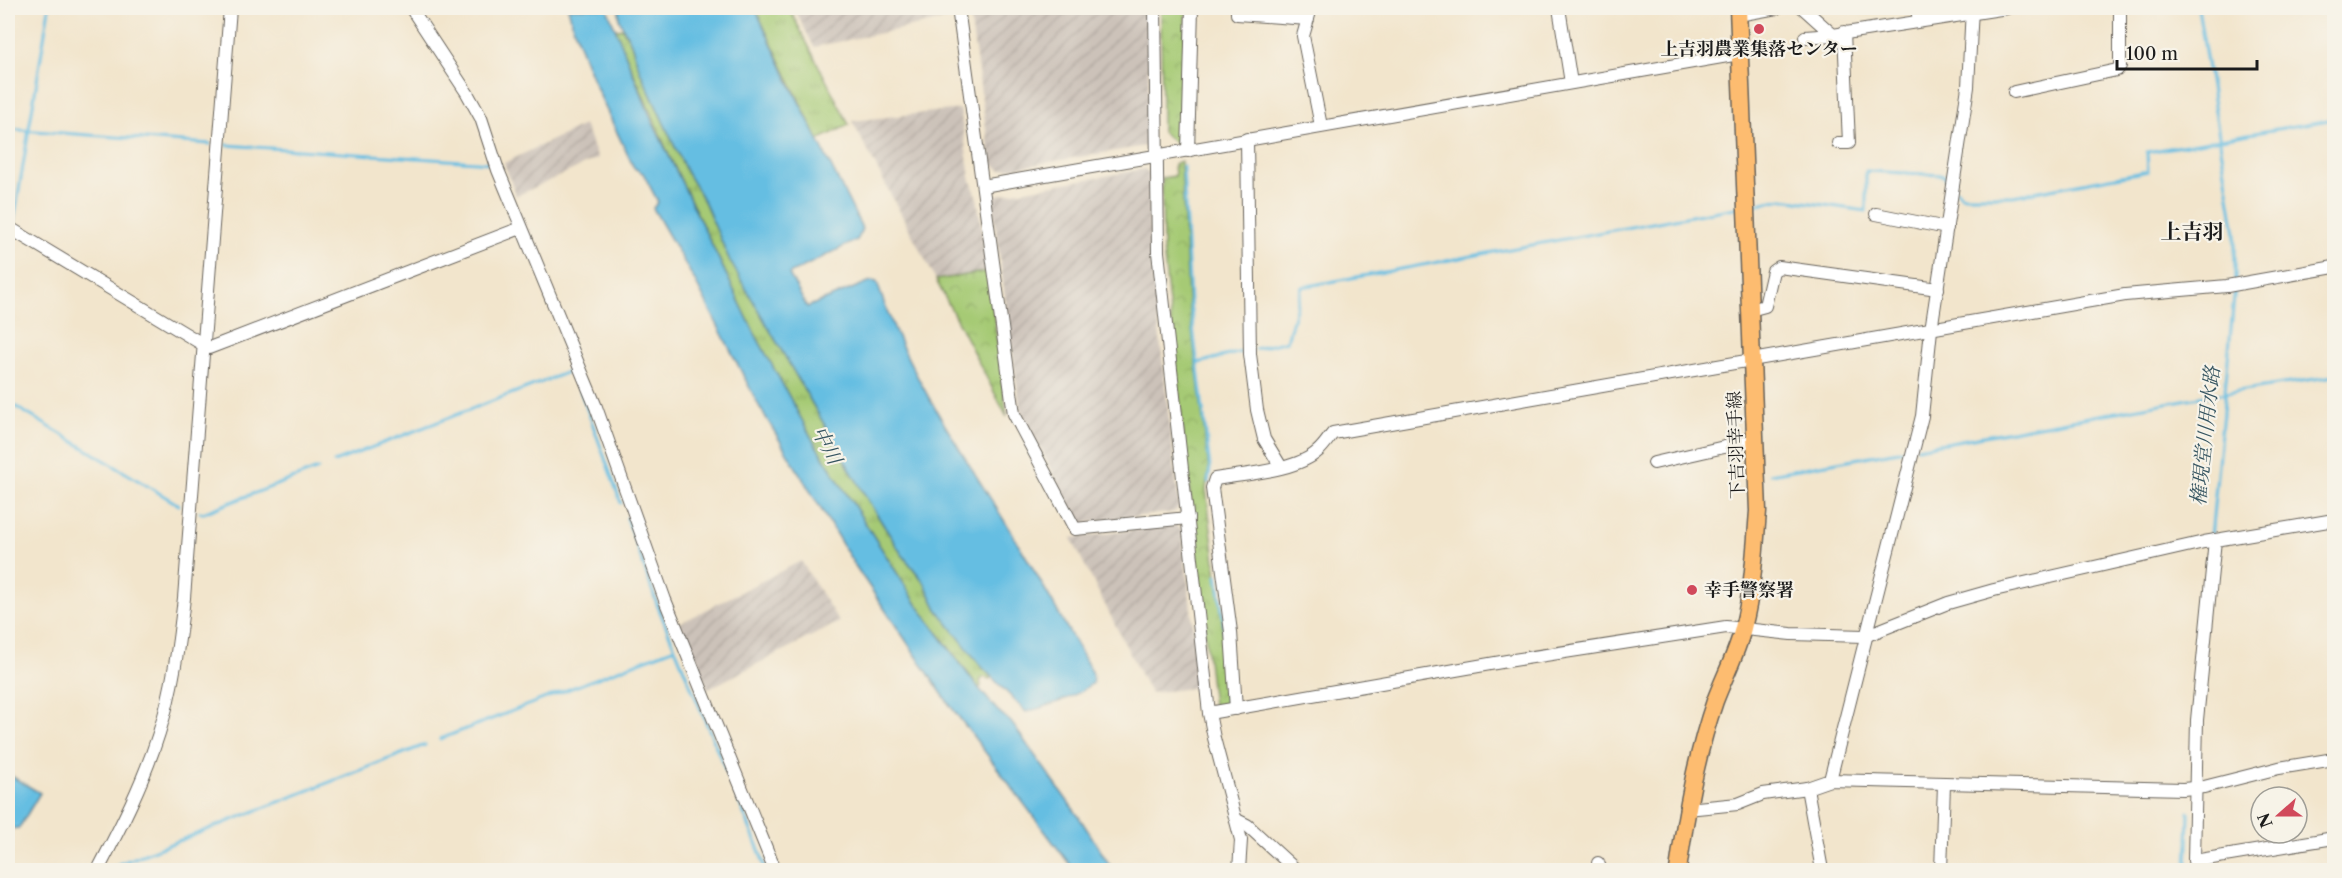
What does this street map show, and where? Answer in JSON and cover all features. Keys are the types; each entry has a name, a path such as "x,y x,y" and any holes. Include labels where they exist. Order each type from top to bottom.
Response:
{"main road":[{"name":"下吉羽幸手線","path":"1678,870 1687,809 1715,702 1743,629 1755,555 1758,511 1738,11"}],"street":[{"path":"98,870 141,782 159,733 173,677 184,598 230,8"},
{"path":"411,8 481,118 521,228 596,407 664,600 775,870"},
{"path":"958,8 1014,414 1075,529 1188,518"},
{"path":"1155,8 1158,252 1209,713 1237,820 1242,850 1239,870"},
{"path":"1188,151 1191,8"},
{"path":"1237,8 1237,14 1309,13 1303,36 1321,126"},
{"path":"1558,8 1571,83"},
{"path":"1738,11 1778,8"},
{"path":"1803,8 1839,33"},
{"path":"1917,8 1919,21"},
{"path":"1805,37 1919,21 1972,10 2007,8"},
{"path":"2014,92 2117,70 2120,66 2120,8"},
{"path":"1830,780 1922,416 1931,330 1968,87 1972,10"},
{"path":"1838,143 1849,143 1839,33"},
{"path":"983,186 1739,54"},
{"path":"1247,139 1250,354 1257,410 1264,439 1281,467"},
{"path":"1876,214 1947,228"},
{"path":"11,229 209,348 521,228"},
{"path":"1750,310 1764,306 1773,271 1779,267 1938,289"},
{"path":"1236,709 1231,632 1212,489 1215,479 1281,467 1305,460 1318,452 1333,433 1752,358 1931,330 2125,295 2227,286 2334,267"},
{"path":"1654,463 1755,440"},
{"path":"1209,713 1542,655 1725,627 1791,634 1865,636 1972,596 2215,540 2334,520"},
{"path":"2215,540 2197,720 2194,861 2334,838"},
{"path":"1687,809 1738,804 1763,794 1807,788 1830,780 2195,788 2279,768 2334,759"},
{"path":"1941,870 1944,784"},
{"path":"1807,788 1822,870"},
{"path":"1237,820 1247,825 1296,870"}],"shaded area":[{"path":"794,8 947,8 948,19 814,47"},
{"path":"969,8 1148,8 1149,141 1145,146 1001,170 991,163"},
{"path":"960,109 988,271 936,280 852,121"},
{"path":"584,125 598,158 516,196 504,163"},
{"path":"1145,169 1150,175 1151,259 1179,507 1174,512 1083,523 1077,519 1020,409 992,200 997,195"},
{"path":"1175,525 1182,531 1200,687 1150,693 1071,538"},
{"path":"801,561 839,622 708,689 680,623"}],"green space":[{"path":"755,8 789,8 849,125 818,140"},
{"path":"1161,8 1186,8 1181,142 1174,142 1162,132"},
{"path":"622,28 631,43 640,71 671,139 687,173 704,201 730,261 869,502 901,553 924,582 937,609 991,677 990,679 984,677 980,681 979,688 918,606 815,444 754,332 669,155 615,30"},
{"path":"1181,161 1188,297 1209,469 1206,489 1222,617 1226,707 1218,708 1213,705 1163,249 1162,178 1175,176 1174,164"},
{"path":"988,271 1007,417 936,280"}],"water":[{"path":"568,8 607,8 652,121 754,332 815,444 918,606 972,680 997,710 1011,722 1079,817 1113,870 1074,870 949,704 854,564 759,406 695,281 653,208 658,202 643,173 634,168 606,109 581,49"},
{"path":"619,8 755,8 862,231 857,240 789,274 807,307 871,281 877,282 902,345 933,406 1028,559 1092,672 1093,683 1085,689 1061,701 1026,712 979,664 937,609 924,582 901,553 869,502 730,261 704,201 687,173 640,71 631,43 619,19"},
{"path":"8,774 40,793 19,828 8,829"}],"waterway":[{"path":"13,226 49,8"},
{"name":"権現堂川用水路","path":"2198,8 2235,233 2235,280"},
{"path":"1957,190 1962,196 2013,196 2148,171 2147,152 2334,119"},
{"path":"8,129 210,144"},
{"path":"227,145 491,163"},
{"path":"1183,166 1190,303 1210,468 1208,482"},
{"path":"1752,205 1783,199 1866,211 1866,171 1943,175 1950,183"},
{"path":"1255,349 1287,341 1302,287 1740,207"},
{"path":"8,260 12,232"},
{"name":"権現堂川用水路","path":"2211,537 2235,287"},
{"path":"1198,363 1245,351"},
{"path":"334,462 573,370 621,503"},
{"path":"1917,448 2200,397 2334,376"},
{"path":"8,402 179,505"},
{"path":"1770,474 1910,449"},
{"path":"200,512 203,513 318,469"},
{"path":"627,518 658,607 729,778"},
{"path":"1217,575 1224,625 1227,705"},
{"path":"440,739 675,648"},
{"path":"112,870 119,864 425,745"},
{"path":"736,794 765,870"},
{"name":"権現堂川用水路","path":"2187,870 2189,812"}],"place":[{"name":"上吉羽農業集落センター","path":"1759,29"},
{"name":"幸手警察署","path":"1692,590"}],"district":[{"name":"上吉羽","path":"2192,231"}],"water label":[{"name":"中川","path":"827,445"}]}
